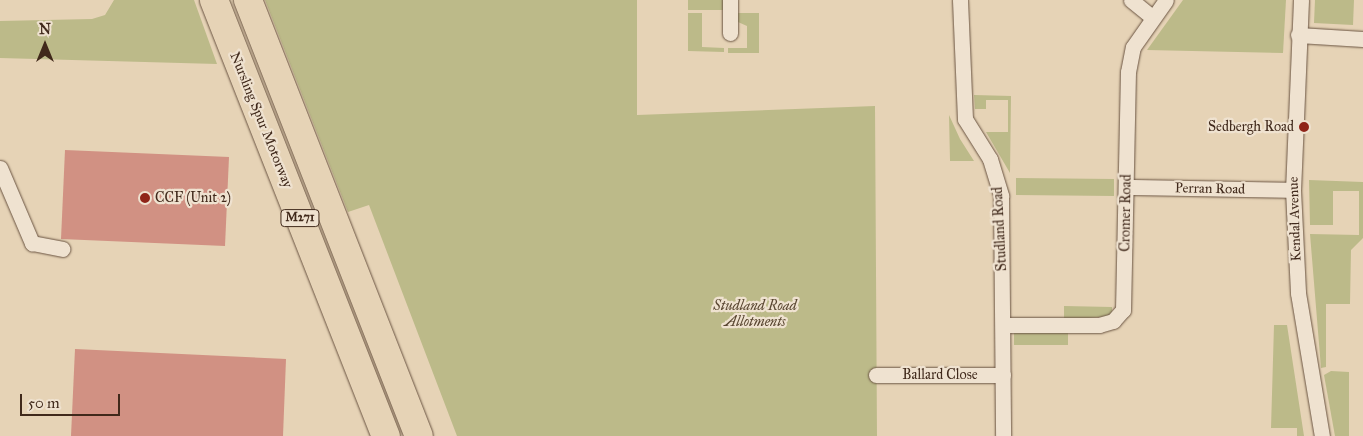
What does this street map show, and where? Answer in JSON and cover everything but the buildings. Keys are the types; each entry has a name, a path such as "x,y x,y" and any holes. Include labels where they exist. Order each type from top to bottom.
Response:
{"highway":[{"name":"Nursling Spur Motorway","path":"214,0 386,436"},
{"name":"M271","path":"248,0 419,436"}],"street":[{"path":"730,0 730,33"},
{"name":"Studland Road","path":"960,0 965,119 990,159 1001,196 1002,436"},
{"path":"1132,0 1152,17"},
{"name":"Cromer Road","path":"1003,325 1099,325 1119,315 1125,296 1128,72 1133,47 1152,17 1166,0"},
{"name":"Kendal Avenue","path":"1300,0 1293,190 1298,301 1322,436"},
{"path":"1298,35 1363,38"},
{"path":"0,168 32,243 62,249"},
{"name":"Perran Road","path":"1126,187 1293,190"},
{"name":"Ballard Close","path":"876,375 1003,375"}],"green space":[{"path":"114,0 194,0 217,64 0,58 0,21 92,19 105,15"},
{"name":"Studland Road Allotments","path":"265,0 637,0 637,115 875,106 877,436 457,436 369,205 348,212"},
{"path":"688,0 724,0 724,10 688,10"},
{"path":"1183,0 1286,0 1283,53 1147,50"},
{"path":"1315,0 1354,0 1353,25 1314,23"},
{"path":"688,13 702,13 702,47 724,48 724,52 688,51"},
{"path":"735,13 759,13 759,53 728,53 728,48 747,48 747,26 738,22"},
{"path":"974,95 1011,96 1010,173 986,132 1008,132 1008,100 986,100 986,109 975,109"},
{"path":"949,115 960,139 974,161 950,161"},
{"path":"1016,178 1114,179 1114,196 1016,195"},
{"path":"1309,180 1363,182 1363,238 1351,250 1350,304 1326,304 1326,367 1321,368 1310,234 1359,235 1359,191 1333,191 1333,225 1310,225"},
{"path":"1064,306 1112,307 1112,316 1064,320"},
{"path":"1274,325 1287,325 1304,436 1297,436 1297,428 1271,428"},
{"path":"1068,332 1068,345 1014,345 1014,333"},
{"path":"1331,371 1349,372 1349,436 1335,436 1324,375"}],"place":[{"name":"Sedbergh Road","path":"1304,127"},
{"name":"CCF (Unit 2)","path":"145,198"}]}
